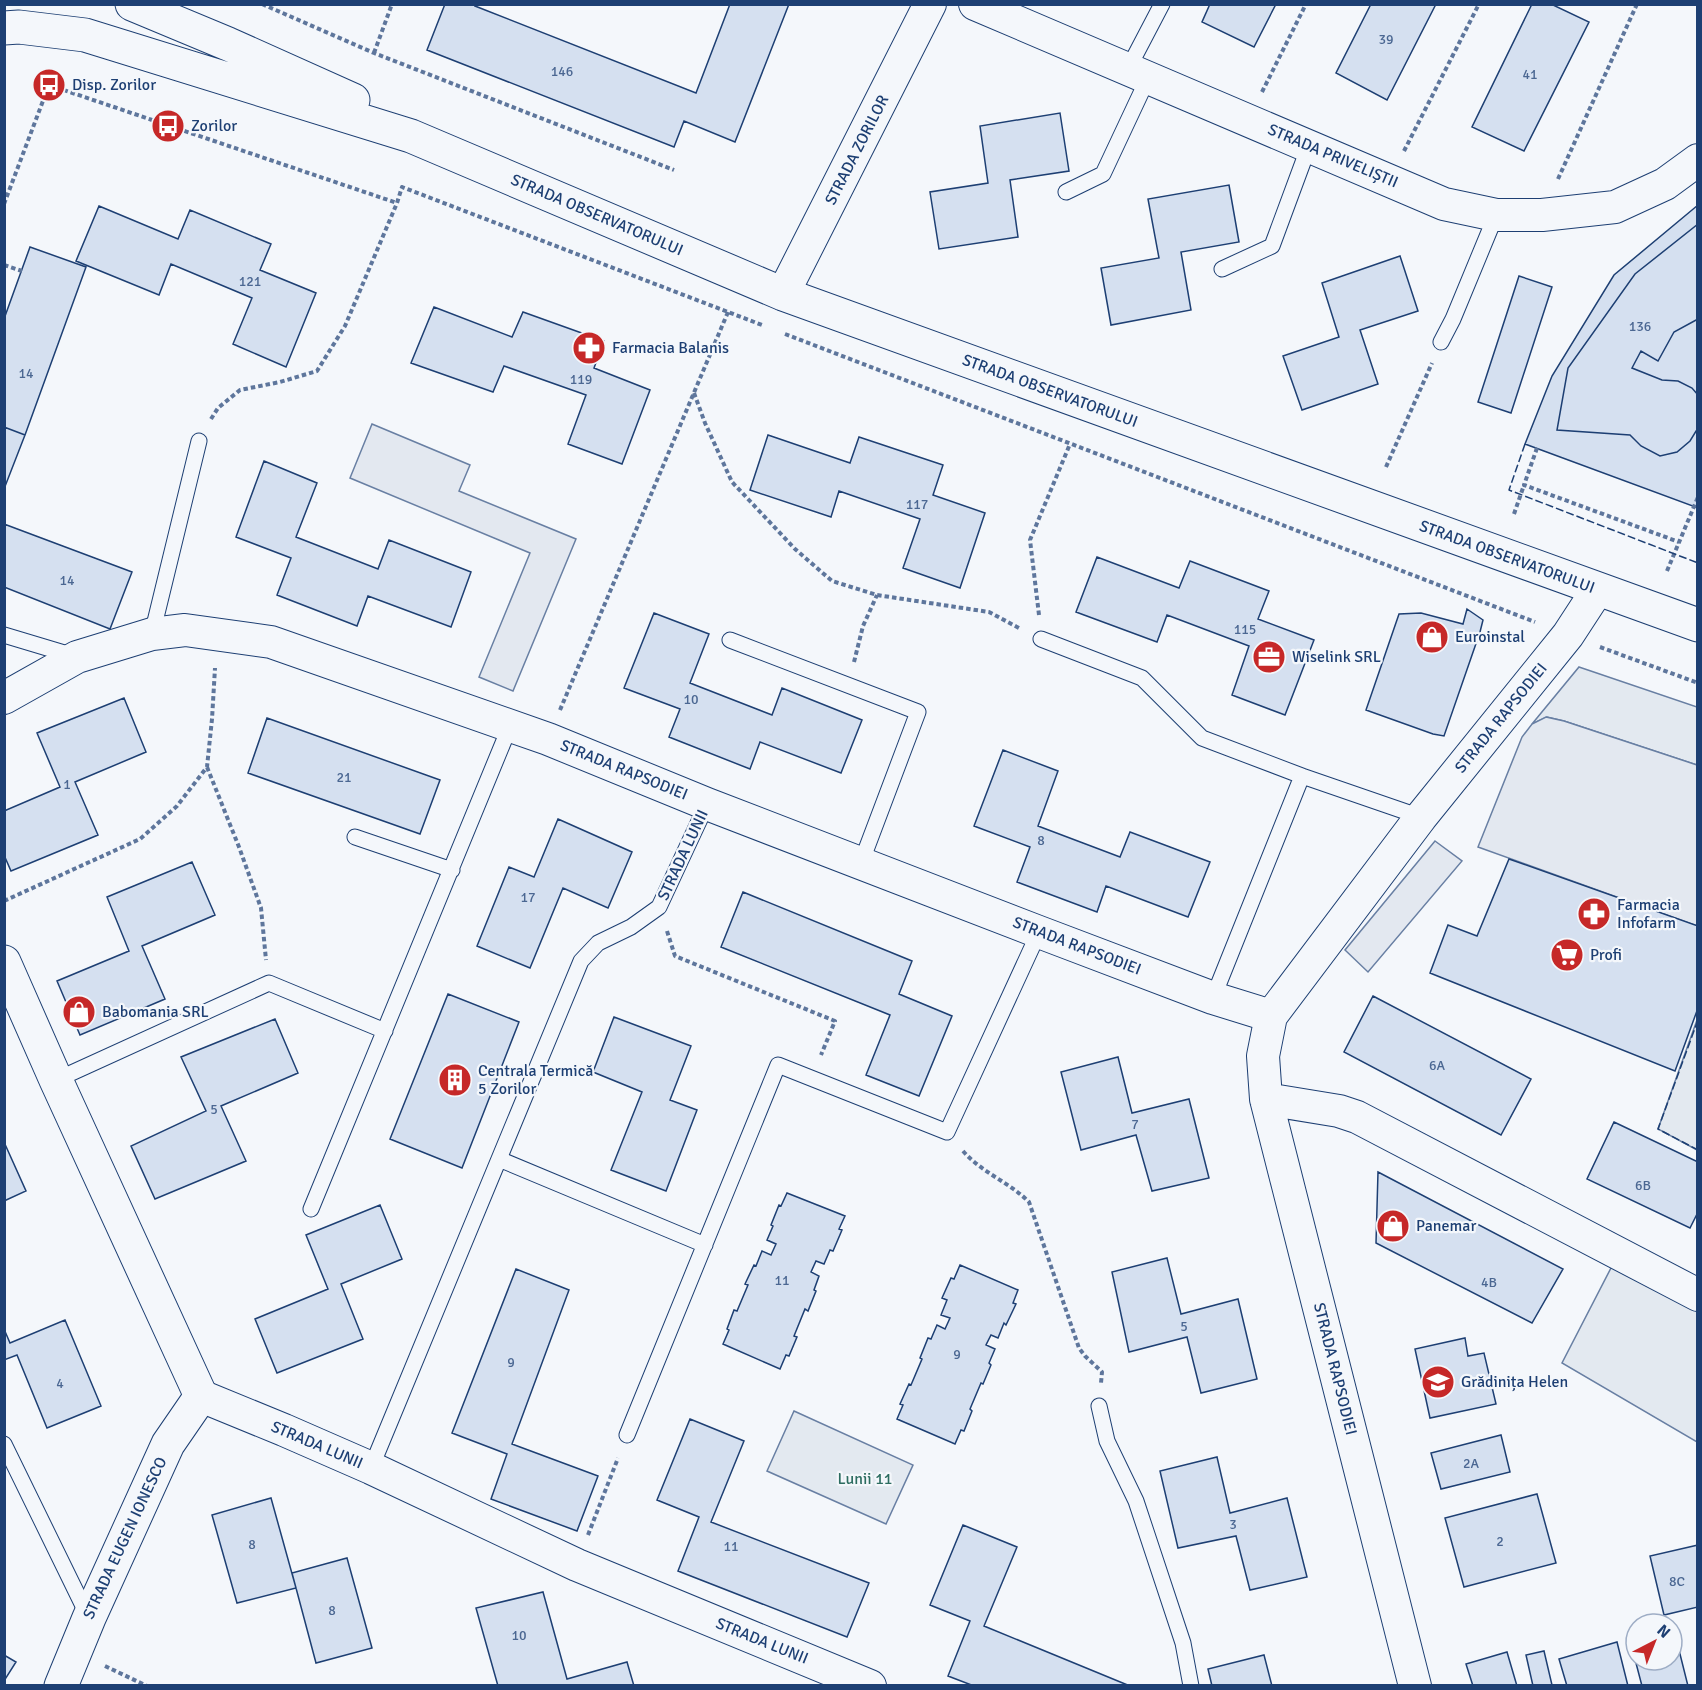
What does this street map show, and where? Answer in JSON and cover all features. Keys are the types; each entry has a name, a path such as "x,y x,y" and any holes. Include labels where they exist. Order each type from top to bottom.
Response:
{"main road":[{"name":"STRADA OBSERVATORULUI","path":"132,4 357,102 411,136"},
{"name":"STRADA OBSERVATORULUI","path":"4,28 20,27 85,35 411,136 783,294 1698,625"},
{"path":"4,962 201,1396"},
{"name":"STRADA EUGEN IONESCO","path":"61,1686 88,1618 168,1444 201,1396"}],"street":[{"name":"STRADA ZORILOR","path":"783,294 930,4"},
{"name":"STRADA PRIVELIȘTII","path":"975,4 1444,204 1496,215 1542,215 1615,207 1665,184 1698,160"},
{"name":"STRADA RAPSODIEI","path":"1415,1686 1266,1099 1263,1056 1271,1016 1421,817 1569,635 1598,590"},
{"name":"STRADA RAPSODIEI","path":"4,698 77,657 152,634 185,630 272,642 548,739 707,804 1039,932 1213,998 1271,1016"},
{"path":"1266,1099 1339,1111 1357,1117 1698,1295"},
{"name":"STRADA LUNII","path":"201,1396 371,1468 577,1565 870,1686"}],"lane":[{"path":"1066,192 1103,174 1162,4"},
{"path":"1221,269 1272,246 1309,146"},
{"path":"1441,342 1453,319 1496,215"},
{"path":"152,634 199,441"},
{"path":"4,635 77,657"},
{"path":"1041,639 1142,678 1202,738 1302,776 1421,817"},
{"path":"730,640 918,712 861,863"},
{"path":"311,1209 510,726"},
{"path":"1213,998 1302,776"},
{"name":"STRADA LUNII","path":"499,1159 581,962 598,943 631,927 659,907 707,804"},
{"path":"355,837 452,870"},
{"path":"627,1435 778,1065 947,1132 1039,932"},
{"path":"56,1080 269,984 385,1031"},
{"path":"371,1468 499,1159 705,1245"},
{"path":"1099,1406 1107,1441 1136,1501 1165,1588 1183,1643 1191,1686"},
{"path":"4,1444 88,1618"}],"path":[{"path":"262,4 374,53 674,170"},
{"path":"374,53 392,4"},
{"path":"1248,120 1306,4"},
{"path":"1389,180 1479,4"},
{"path":"1542,215 1637,4"},
{"path":"4,204 49,85 397,203"},
{"path":"199,441 218,408 240,390 280,382 317,371 345,326 402,187 772,329"},
{"path":"4,265 22,271"},
{"path":"548,739 728,312"},
{"path":"783,333 1698,683"},
{"path":"1386,467 1441,342"},
{"path":"694,393 732,482 795,549 832,581 877,595 989,612 1041,639"},
{"path":"1041,639 1030,540 1070,444"},
{"path":"1514,514 1537,448"},
{"path":"1524,484 1679,542"},
{"path":"1667,570 1698,497"},
{"path":"852,687 863,626 877,595"},
{"path":"217,635 207,767 261,908 269,984"},
{"path":"4,901 140,839 177,806 207,767"},
{"path":"675,956 835,1021 813,1078"},
{"path":"947,1132 974,1164 1018,1191 1029,1202 1079,1348 1102,1372 1099,1406"},
{"path":"577,1565 627,1435"},
{"path":"75,1652 147,1686"}],"green space":[{"path":"1579,667 1697,707 1697,765 1564,721 1547,717 1532,724"},
{"path":"1697,1020 1697,1150 1658,1129"},
{"path":"1612,1266 1697,1309 1697,1442 1562,1363"},
{"name":"Lunii 11","path":"794,1411 913,1465 886,1524 767,1471"}],"shaded area":[{"path":"372,424 470,465 459,491 576,539 513,691 479,677 530,553 350,478"},
{"path":"1546,717 1697,765 1697,926 1478,847 1522,737 1532,724"},
{"path":"1435,841 1462,861 1368,972 1345,950"}],"building":[{"path":"445,4 476,4 475,6 696,93 730,4 789,4 735,142 684,121 674,147 427,50"},
{"path":"1210,4 1276,4 1254,47 1202,22"},
{"path":"1371,4 1436,4 1387,100 1336,73"},
{"path":"1532,4 1551,4 1589,22 1524,151 1472,127"},
{"path":"1060,113 1069,171 1010,180 1018,237 939,249 930,192 988,183 980,126"},
{"path":"1229,185 1239,242 1181,252 1191,310 1111,325 1101,268 1159,258 1148,199"},
{"path":"1698,205 1698,508 1525,444 1552,376 1614,275"},
{"path":"99,206 178,239 190,210 271,244 260,270 316,293 286,367 233,344 252,298 171,264 159,295 76,261"},
{"path":"1698,224 1698,319 1674,332 1658,361 1641,351 1632,368 1662,380 1678,381 1692,388 1698,395 1698,428 1690,441 1677,452 1660,456 1641,446 1630,435 1557,430 1568,368 1635,274"},
{"path":"30,247 86,267 25,435 4,427 4,319"},
{"path":"1400,256 1418,311 1360,330 1378,384 1302,410 1283,356 1339,337 1322,283"},
{"path":"1519,276 1552,287 1511,413 1478,402"},
{"path":"434,307 512,337 523,312 604,341 594,368 650,390 622,464 568,444 586,395 504,366 493,392 411,363"},
{"path":"4,427 25,435 4,489"},
{"path":"768,435 850,463 859,437 943,465 933,495 985,513 960,588 903,568 920,519 839,491 831,517 750,490"},
{"path":"264,461 317,483 296,537 378,569 389,540 471,572 451,627 368,596 357,626 277,595 291,558 236,537"},
{"path":"4,524 132,572 110,629 4,587"},
{"path":"1097,557 1179,588 1190,561 1269,591 1258,619 1314,640 1285,715 1232,695 1249,646 1167,615 1157,642 1076,612"},
{"path":"1467,609 1483,620 1444,736 1366,710 1399,614 1421,613 1463,624"},
{"path":"654,613 709,634 690,683 772,715 782,688 862,720 841,773 760,742 750,769 669,737 680,709 624,688"},
{"path":"124,698 146,752 75,782 98,835 11,871 4,855 4,811 60,787 37,733"},
{"path":"267,718 440,780 420,834 248,773"},
{"path":"1003,750 1058,771 1038,826 1120,857 1130,832 1210,862 1188,917 1106,886 1097,912 1017,882 1030,847 974,826"},
{"path":"558,819 632,852 608,908 563,888 530,968 477,946 509,867 534,877"},
{"name":"Profi","path":"1509,859 1698,926 1698,1008 1675,1071 1430,973 1448,925 1477,936"},
{"path":"192,862 215,915 142,946 165,999 80,1035 57,981 129,951 107,897"},
{"path":"743,892 912,961 899,994 952,1016 919,1096 866,1075 890,1015 721,947"},
{"name":"Centrala Termică 5 Zorilor","path":"448,994 519,1022 462,1168 390,1139"},
{"path":"1373,996 1531,1079 1501,1135 1344,1052"},
{"path":"614,1017 691,1046 670,1100 697,1110 666,1191 611,1170 642,1092 593,1072"},
{"path":"275,1019 298,1073 221,1106 246,1161 155,1199 131,1146 206,1111 181,1057"},
{"path":"1118,1057 1132,1113 1189,1099 1209,1178 1152,1191 1136,1135 1081,1150 1061,1072"},
{"path":"1614,1122 1698,1162 1698,1212 1690,1228 1587,1179"},
{"path":"4,1142 26,1191 4,1201"},
{"path":"1378,1172 1563,1269 1532,1323 1376,1243"},
{"path":"787,1193 845,1216 833,1251 830,1250 824,1264 816,1261 811,1272 819,1276 814,1290 816,1291 808,1311 805,1309 789,1356 786,1355 780,1369 723,1344 734,1310 737,1311 748,1285 745,1284 754,1265 756,1266 762,1251 771,1255 776,1244 767,1240 779,1205 781,1206"},
{"path":"380,1205 402,1259 341,1284 363,1339 277,1373 255,1319 328,1289 306,1235"},
{"path":"1167,1258 1181,1314 1238,1299 1257,1379 1201,1393 1187,1337 1129,1352 1112,1272"},
{"path":"960,1265 1018,1290 1013,1303 1016,1304 1006,1325 1004,1323 998,1338 991,1335 986,1345 995,1349 989,1363 991,1365 970,1409 972,1411 964,1431 961,1430 955,1444 897,1419 903,1405 900,1404 909,1384 911,1385 928,1338 931,1339 937,1325 945,1329 950,1318 941,1315 947,1300 942,1298"},
{"path":"516,1269 569,1290 512,1444 598,1476 577,1531 491,1499 507,1454 452,1433"},
{"path":"65,1320 101,1406 47,1428 17,1355 4,1360 4,1329 10,1343"},
{"path":"1465,1338 1468,1356 1484,1353 1496,1404 1430,1418 1415,1349"},
{"path":"690,1419 744,1441 711,1522 869,1583 847,1637 678,1571 699,1517 657,1500"},
{"path":"1501,1435 1510,1472 1441,1489 1431,1453"},
{"path":"1217,1457 1230,1513 1287,1498 1307,1577 1250,1590 1236,1536 1178,1548 1160,1471"},
{"path":"1537,1494 1556,1563 1464,1587 1445,1518"},
{"path":"271,1498 296,1588 237,1603 212,1515"},
{"path":"963,1525 1017,1547 984,1626 1130,1686 974,1686 948,1676 970,1621 930,1605"},
{"path":"1698,1545 1698,1607 1677,1612 1663,1612 1650,1556"},
{"path":"347,1558 372,1648 316,1663 292,1573"},
{"path":"543,1592 567,1679 627,1662 634,1686 498,1686 476,1608"},
{"path":"1617,1642 1628,1686 1567,1686 1559,1659"},
{"path":"1544,1651 1552,1685 1533,1686 1526,1655"},
{"path":"1507,1652 1517,1686 1473,1686 1466,1664"},
{"path":"4,1655 16,1662 4,1681"},
{"path":"1264,1655 1272,1686 1212,1686 1208,1669"},
{"path":"1684,1670 1688,1686 1642,1686 1638,1672 1684,1672"}],"fence":[{"path":"1525,444 1509,490 1698,563"},
{"path":"1698,1020 1658,1129 1698,1150"}],"place":[{"name":"Disp. Zorilor","path":"49,85"},
{"name":"Zorilor","path":"168,126"},
{"name":"Farmacia Balanis","path":"589,348"},
{"name":"Euroinstal","path":"1432,637"},
{"name":"Wiselink SRL","path":"1269,657"},
{"name":"Farmacia Infofarm","path":"1594,914"},
{"name":"Profi","path":"1567,955"},
{"name":"Babomania SRL","path":"79,1012"},
{"name":"Centrala Termică 5 Zorilor","path":"455,1080"},
{"name":"Panemar","path":"1393,1226"},
{"name":"Grădinița Helen","path":"1438,1382"}]}
